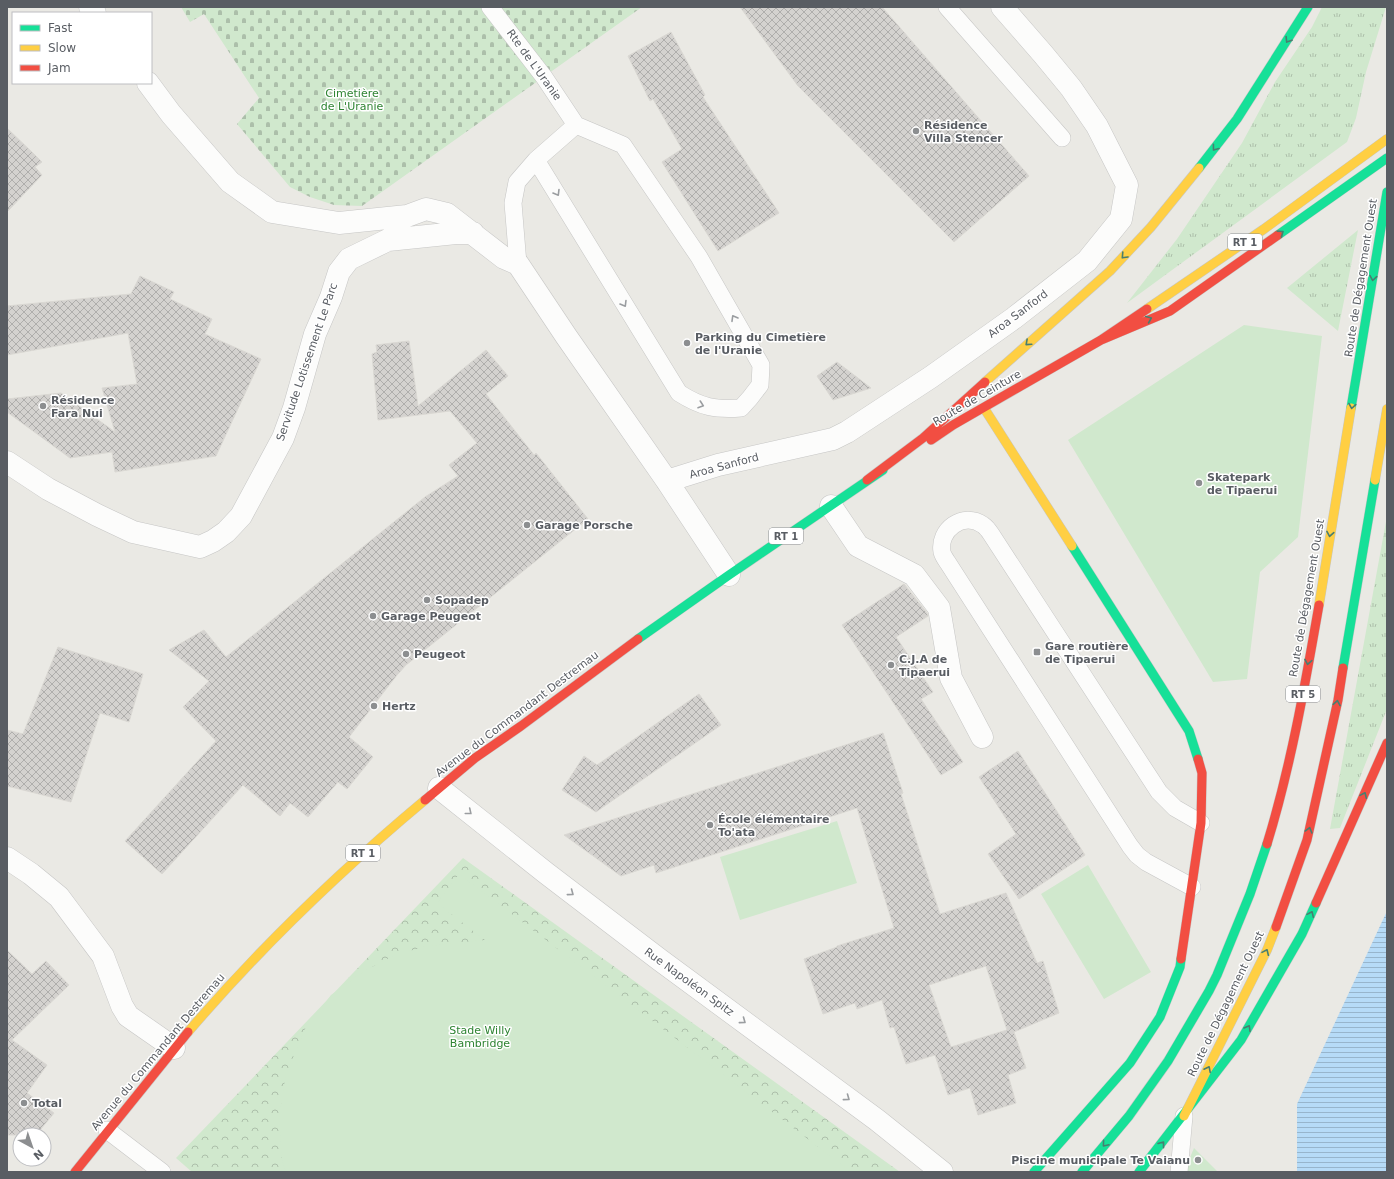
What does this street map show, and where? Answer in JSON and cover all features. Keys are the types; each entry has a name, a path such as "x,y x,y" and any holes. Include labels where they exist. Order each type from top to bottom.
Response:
{"main road":[{"path":"868,480 923,438 1110,271 1151,227 1206,161 1237,119 1308,7"},
{"name":"RT 1","path":"1100,340 1264,229 1387,139"},
{"path":"1100,340 1170,311 1387,158"},
{"name":"Route de Dégagement Ouest","path":"1082,1172 1129,1116 1168,1061 1217,975 1250,894 1282,795 1309,662 1387,192"},
{"name":"Route de Ceinture","path":"868,480 953,425 1100,340"},
{"path":"984,408 1189,731 1202,773 1201,823 1180,967 1160,1017 1130,1063 1034,1172"},
{"name":"Route de Dégagement Ouest","path":"1184,1116 1268,950 1288,896 1306,840 1318,794 1336,706 1387,409"},
{"name":"Avenue du Commandant Destremau","path":"75,1172 174,1048 224,990 308,904 361,855 475,758 521,726 602,665 729,575 868,480"},
{"path":"1139,1172 1184,1116 1241,1040 1302,934 1387,743"}],"street":[{"name":"Aroa Sanford","path":"667,481 718,465 833,439 847,432 938,372 1014,318 1088,262 1121,218 1127,185 1097,126 1071,88 1002,7"},
{"path":"149,84 171,114 230,182 272,212 339,223 407,216 426,209 447,214 504,258 518,264 667,481 729,575"},
{"name":"Servitude Lotissement Le Parc","path":"7,462 48,489 97,516 134,532 200,546 213,541 226,532 241,516 283,438 315,334 339,272 349,259 388,240 456,233 473,233"},
{"path":"831,506 858,546 914,575 939,608 951,678 982,737"},
{"name":"Rue Napoléon Spitz","path":"439,788 546,873 660,960 877,1120 942,1172"},
{"path":"7,858 32,874 59,897 103,956 122,1006 128,1016 174,1048"}],"lane":[{"name":"Rte de L'Uranie","path":"490,7 544,76 576,125"},
{"path":"947,7 1062,138"},
{"path":"518,264 513,203 517,182 536,160 576,125 623,145 703,264 761,365 760,385 740,408 722,409 706,407 692,402 679,393 536,160"},
{"path":"1192,887 1146,862 1137,855 1130,846 948,564 942,553 942,541 946,532 954,524 963,520 973,520 983,525 991,534 1160,792 1176,808 1201,823"},
{"path":"1179,1172 1184,1116"},
{"path":"108,1130 162,1172"}],"green space":[{"name":"Cimetière de L'Uranie","path":"181,7 642,7 362,206 334,205 310,197 290,187 237,124 259,98 204,14 190,22"},
{"path":"1322,7 1386,7 1366,72 1356,118 1347,142 1127,303 1177,239 1242,143 1275,82 1312,27"},
{"path":"1358,230 1338,331 1287,288"},
{"name":"Skatepark de Tipaerui","path":"1244,325 1322,336 1298,537 1260,572 1247,679 1213,682 1068,440"},
{"path":"1387,516 1387,709 1340,828 1330,829"},
{"path":"837,821 857,883 740,920 720,857"},
{"name":"Stade Willy Bambridge","path":"463,858 900,1172 192,1172 176,1158"},
{"path":"1088,865 1151,972 1104,999 1041,894"},
{"name":"Stade Willy Bambridge","path":"459,874 851,1172 286,1172 282,1160 279,1117 286,1074 305,1029 331,995 364,971 395,955 427,946 485,940 437,903"},
{"name":"Piscine municipale Te Vaianu","path":"1194,1148 1218,1172 1184,1172"}],"water":[{"path":"1387,911 1387,1172 1297,1172 1297,1104"}],"building":[{"name":"Résidence Villa Stencer","path":"740,7 882,7 1029,176 954,242 798,86"},
{"path":"671,32 705,95 703,97 779,213 718,251 662,162 682,149 653,99 650,101 628,56"},
{"path":"7,128 42,162 35,167 42,175 7,212"},
{"path":"140,276 174,292 170,299 212,319 205,334 261,359 216,456 115,472 112,452 70,458 7,412 7,399 61,393 115,432 102,388 137,384 128,333 7,355 7,306 131,294"},
{"path":"409,341 418,406 486,350 508,376 486,394 534,455 536,453 588,519 406,665 397,675 349,737 373,757 347,789 338,782 308,817 290,803 280,816 243,785 162,874 125,841 216,741 183,707 209,681 169,650 204,630 226,657 425,497 458,476 449,465 477,443 450,411 378,420 372,354 377,352 376,345"},
{"path":"837,362 871,388 833,400 817,376"},
{"name":"C.J.A de Tipaerui","path":"904,584 928,616 896,637 933,692 921,699 963,762 941,775 842,625"},
{"path":"58,647 143,674 129,722 100,713 71,802 7,786 7,730 23,734"},
{"path":"699,694 721,725 596,812 562,790 584,756 597,765"},
{"path":"883,733 940,914 1006,893 1037,963 1043,961 1059,1013 1014,1032 1026,1068 1008,1075 1016,1103 978,1115 970,1088 948,1095 935,1055 906,1064 894,1027 890,1028 882,1000 857,1009 855,1003 823,1014 804,959 837,946 894,928 857,808 656,873 654,865 621,876 564,835","holes":["986,966 1007,1030 951,1047 929,985"]},
{"path":"1018,751 1085,855 1019,899 988,854 1016,834 979,777"},
{"path":"7,950 32,974 46,961 69,985 12,1040 47,1065 27,1093 54,1113 43,1127 12,1127 12,1135 7,1135"}],"traffic: fast":[{"path":"1199,168 1237,119 1308,7"},
{"path":"1278,235 1387,158"},
{"path":"1351,408 1387,192"},
{"path":"638,639 883,470"},
{"path":"1343,668 1375,480"},
{"path":"1072,546 1189,731 1198,759"},
{"path":"1129,1116 1168,1061 1209,991 1250,894 1267,844"},
{"path":"1139,1172 1241,1040 1302,934 1316,903"},
{"path":"1034,1172 1130,1063 1160,1017 1180,967 1181,959"},
{"path":"1082,1172 1129,1116"}],"traffic: slow":[{"path":"1147,309 1264,229 1387,139"},
{"path":"985,382 1110,271 1151,227 1199,168"},
{"path":"984,408 1072,546"},
{"path":"1319,605 1351,408"},
{"path":"1375,480 1387,409"},
{"path":"188,1032 272,940 362,854 425,800"},
{"path":"1184,1116 1267,950 1276,927"}],"traffic: jam":[{"path":"1101,340 1170,311 1278,235"},
{"path":"931,440 953,425 1101,340 1147,309"},
{"path":"867,480 923,438 985,382"},
{"path":"1267,844 1276,815 1290,755 1303,695 1319,605"},
{"path":"425,800 475,758 521,726 638,639"},
{"path":"1276,927 1307,840 1338,700 1343,668"},
{"path":"1316,903 1387,743"},
{"path":"1181,959 1201,823 1202,773 1198,759"},
{"path":"75,1172 188,1032"}],"place":[{"name":"Résidence Villa Stencer","path":"916,131"},
{"name":"Parking du Cimetière de l'Uranie","path":"687,343"},
{"name":"Résidence Fara Nui","path":"43,406"},
{"name":"Skatepark de Tipaerui","path":"1199,483"},
{"name":"Garage Porsche","path":"527,525"},
{"name":"Sopadep","path":"427,600"},
{"name":"Garage Peugeot","path":"373,616"},
{"name":"Gare routière de Tipaerui","path":"1037,652"},
{"name":"Peugeot","path":"406,654"},
{"name":"C.J.A de Tipaerui","path":"891,665"},
{"name":"Hertz","path":"374,706"},
{"name":"École élémentaire To'ata","path":"710,825"},
{"name":"Total","path":"24,1103"},
{"name":"Piscine municipale Te Vaianu","path":"1198,1160"}]}
